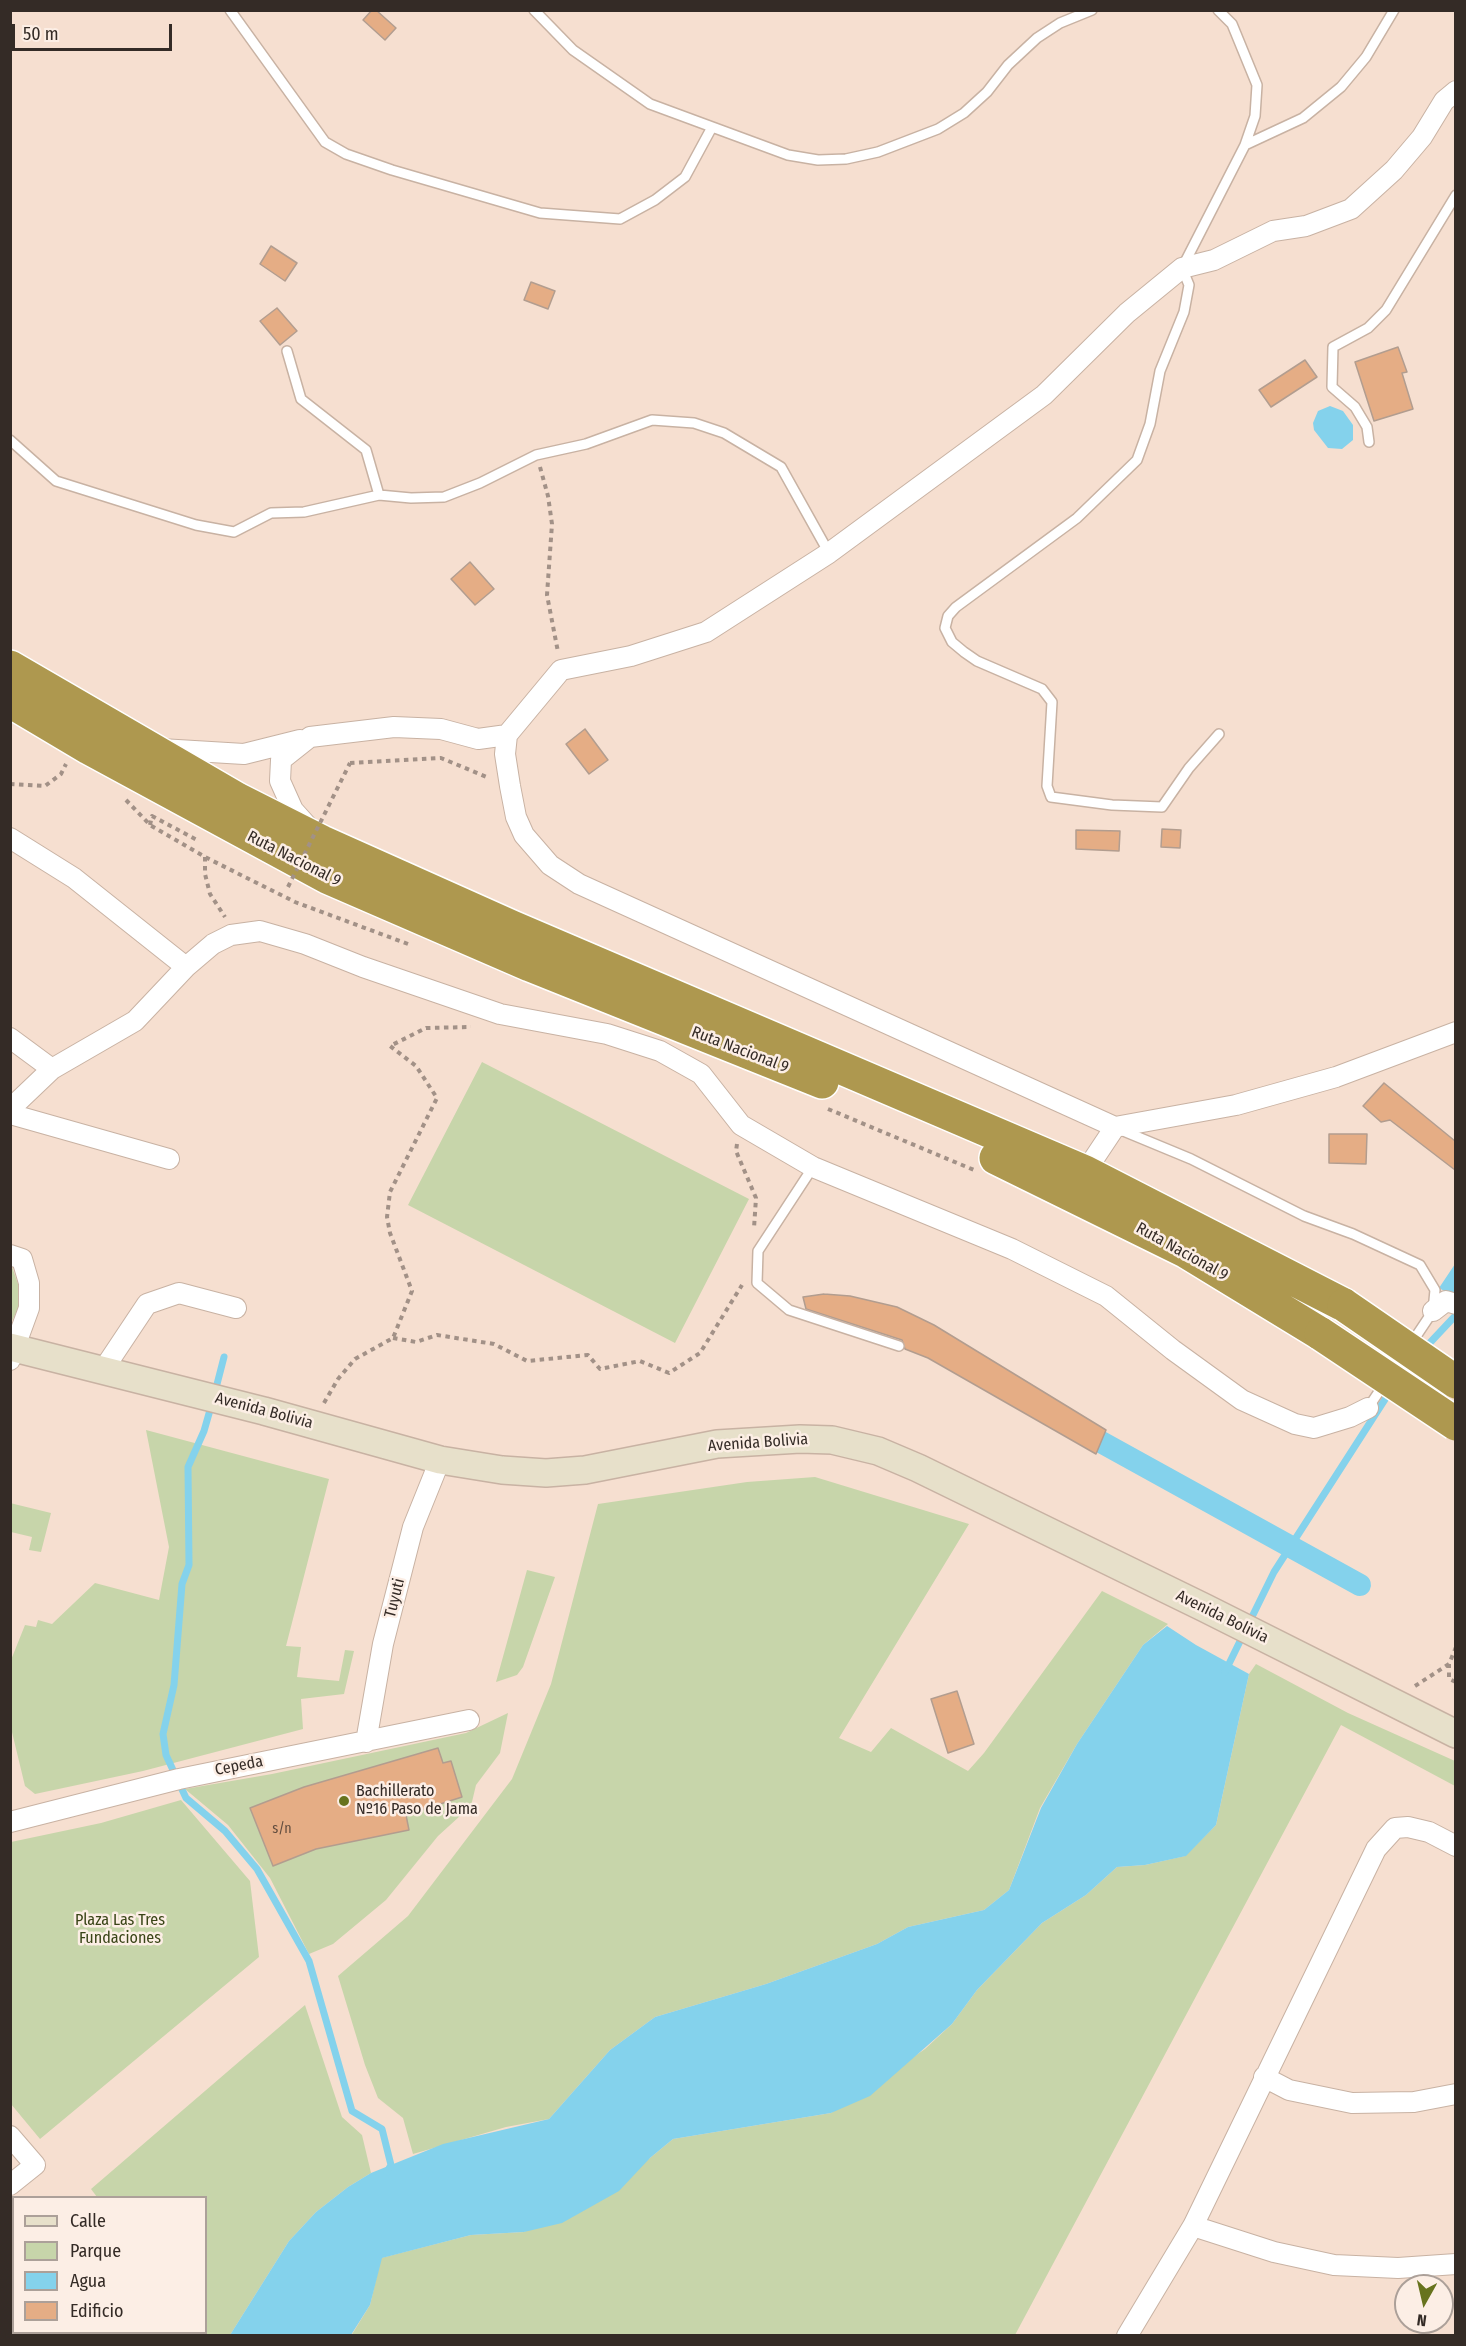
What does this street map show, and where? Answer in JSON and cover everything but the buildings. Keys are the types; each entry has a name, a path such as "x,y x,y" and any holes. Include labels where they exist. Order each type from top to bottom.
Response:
{"highway":[{"name":"Ruta Nacional 9","path":"10,667 237,798 322,842 513,927 1084,1172 1344,1305 1455,1382"},
{"name":"Ruta Nacional 9","path":"10,701 99,754 327,877 541,969 876,1103 1028,1172 1185,1251 1321,1334 1455,1424"}],"street":[{"path":"1455,91 1444,101 1422,137 1394,170 1351,209 1306,226 1273,231 1214,260 1182,268 1127,313 1044,394 829,553 706,632 631,656 561,670 507,735 505,754 516,817 524,835 550,865 579,884 1115,1128 1247,1102 1336,1077 1410,1047 1455,1032"},
{"path":"152,748 244,754 310,737 394,727 441,729 478,739 507,735"},
{"path":"310,737 281,760 280,781 293,810 322,842"},
{"path":"10,838 74,878 186,967"},
{"path":"10,1109 52,1069 135,1021 186,967 213,944 231,935 260,931 305,944 363,967 500,1014 607,1034 660,1051 701,1074 741,1125 813,1167 1012,1249 1106,1296 1173,1350 1242,1400 1295,1424 1314,1428 1350,1417 1368,1408"},
{"path":"10,1038 52,1069"},
{"path":"10,1114 169,1159"},
{"path":"1084,1172 1115,1128"},
{"path":"10,1255 22,1259 29,1283 29,1308 12,1351"},
{"path":"103,1370 147,1304 179,1293 236,1308"},
{"path":"1433,1311 1446,1300 1455,1304"},
{"name":"Avenida Bolivia","path":"12,1351 164,1385 440,1460 502,1470 546,1473 585,1470 717,1444 800,1439 832,1440 878,1451 918,1468 1205,1608 1455,1734"},
{"name":"Tuyuti","path":"366,1742 383,1644 413,1527 440,1460"},
{"name":"Cepeda","path":"10,1822 178,1779 469,1720"},
{"path":"1127,2336 1193,2226 1264,2077 1384,1838 1395,1828 1408,1827 1429,1832 1455,1846"},
{"path":"1264,2077 1289,2090 1352,2103 1414,2102 1455,2094"},
{"path":"10,2136 35,2165 10,2185"},
{"path":"1193,2226 1274,2252 1334,2265 1398,2268 1455,2264"}],"lane":[{"path":"230,10 325,142 346,154 392,170 540,213 620,219 656,200 685,177 711,129"},
{"path":"534,10 573,50 650,104 711,129 788,155 818,160 846,159 878,152 938,129 964,113 1037,38 1060,24 1092,10"},
{"path":"1218,10 1232,24 1257,85 1255,116 1245,145 1182,268 1189,285 1184,312 1160,371 1150,424 1137,459 1077,518 956,607 948,616 945,628 952,642 977,661 1042,689 1052,702 1047,786 1052,797 1112,805 1162,807 1189,768 1219,734"},
{"path":"1245,145 1303,118 1341,87 1366,57 1395,10"},
{"path":"1369,442 1367,427 1355,407 1332,387 1333,347 1368,328 1386,310 1455,195"},
{"path":"286,351 302,399 366,450 379,495"},
{"path":"10,440 56,481 196,525 234,532 271,513 304,512 379,495 411,498 444,497 480,483 536,455 586,444 652,420 694,423 724,433 781,467 829,553"},
{"path":"1115,1128 1191,1159 1304,1216 1353,1234 1420,1264 1435,1290 1433,1311 1368,1408"},
{"path":"813,1167 758,1251 757,1283 789,1310 899,1346"}],"path":[{"path":"536,455 548,496 552,524 547,595 561,670"},
{"path":"288,886 350,764 441,758 510,786"},
{"path":"10,784 45,786 61,774 67,763"},
{"path":"150,825 152,816 161,821"},
{"path":"205,857 204,874 210,894 223,910 231,935"},
{"path":"393,1338 412,1291 390,1233 387,1217 390,1192 437,1098 416,1066 390,1046 426,1028 483,1027 500,1014"},
{"path":"741,1125 736,1151 756,1198 752,1239"},
{"path":"312,1424 338,1379 355,1359 393,1338 416,1342 437,1335 494,1344 526,1361 588,1355 600,1369 640,1361 669,1373 700,1353 745,1279"},
{"path":"1455,1647 1449,1664 1449,1678 1455,1682"},
{"path":"1384,1699 1415,1687 1449,1664"}],"green space":[{"path":"482,1062 749,1199 675,1343 408,1205"},
{"path":"11,1264 23,1298 11,1323"},
{"path":"146,1430 329,1479 286,1646 301,1647 297,1677 339,1681 345,1650 354,1651 344,1694 301,1699 303,1729 143,1771 35,1794 25,1786 11,1728 11,1660 25,1625 36,1627 38,1620 52,1624 95,1583 159,1600 169,1547"},
{"path":"815,1477 969,1524 839,1738 871,1752 891,1728 968,1771 984,1753 1102,1591 1168,1624 1143,1645 1077,1744 1040,1808 1009,1890 984,1910 908,1927 877,1944 766,1984 655,2017 610,2050 549,2119 506,2127 413,2154 403,2118 378,2098 365,2065 338,1976 408,1916 512,1779 551,1684 598,1504 747,1482"},
{"path":"10,1503 51,1513 41,1552 29,1550 32,1537 11,1532"},
{"path":"527,1570 555,1577 523,1667 517,1675 496,1682"},
{"path":"1256,1664 1348,1713 1455,1761 1455,1786 1341,1725 1015,2335 351,2336 370,2305 381,2258 471,2235 524,2232 650,2158 673,2139 831,2113 925,2049 952,2024 977,1990 1042,1923 1086,1895 1117,1867 1145,1865 1185,1856 1216,1825 1249,1674"},
{"path":"508,1713 500,1753 476,1785 471,1806 438,1836 386,1900 333,1944 309,1954 270,1878 228,1825 185,1789 272,1774 466,1733"},
{"name":"Plaza Las Tres Fundaciones","path":"181,1800 250,1881 259,1957 40,2139 11,2104 11,1842 101,1823"},
{"path":"305,2005 342,2117 362,2135 371,2173 348,2187 316,2212 289,2241 230,2335 11,2335 10,2270 12,2272 12,2334 207,2334 207,2196 96,2196 91,2189"}],"water":[{"path":"1330,406 1343,411 1353,425 1353,440 1342,449 1328,448 1314,430 1313,423 1318,411"},
{"path":"1455,1264 1455,1297 1439,1288"},
{"path":"1167,1626 1249,1674 1216,1825 1186,1856 1145,1865 1117,1867 1086,1895 1042,1923 977,1990 952,2024 870,2096 831,2113 673,2139 650,2158 619,2191 562,2223 524,2232 471,2235 382,2258 370,2305 351,2335 230,2335 289,2241 316,2212 348,2187 371,2173 443,2144 549,2119 610,2050 655,2017 766,1984 877,1944 908,1927 984,1910 1009,1890 1041,1808 1077,1744 1143,1645"}],"waterway":[{"path":"1425,1348 1456,1315"},
{"path":"215,1392 224,1357"},
{"path":"1249,1623 1274,1572 1391,1390"},
{"path":"212,1403 204,1431 188,1467 189,1565 182,1584 174,1685 163,1734 166,1755 186,1798 225,1831 257,1869 309,1961 352,2111 382,2129 391,2165 387,2172"},
{"path":"1101,1442 1360,1585"},
{"path":"1225,1672 1244,1633"}],"place":[{"name":"Bachillerato Nº16 Paso de Jama","path":"344,1801"}]}
